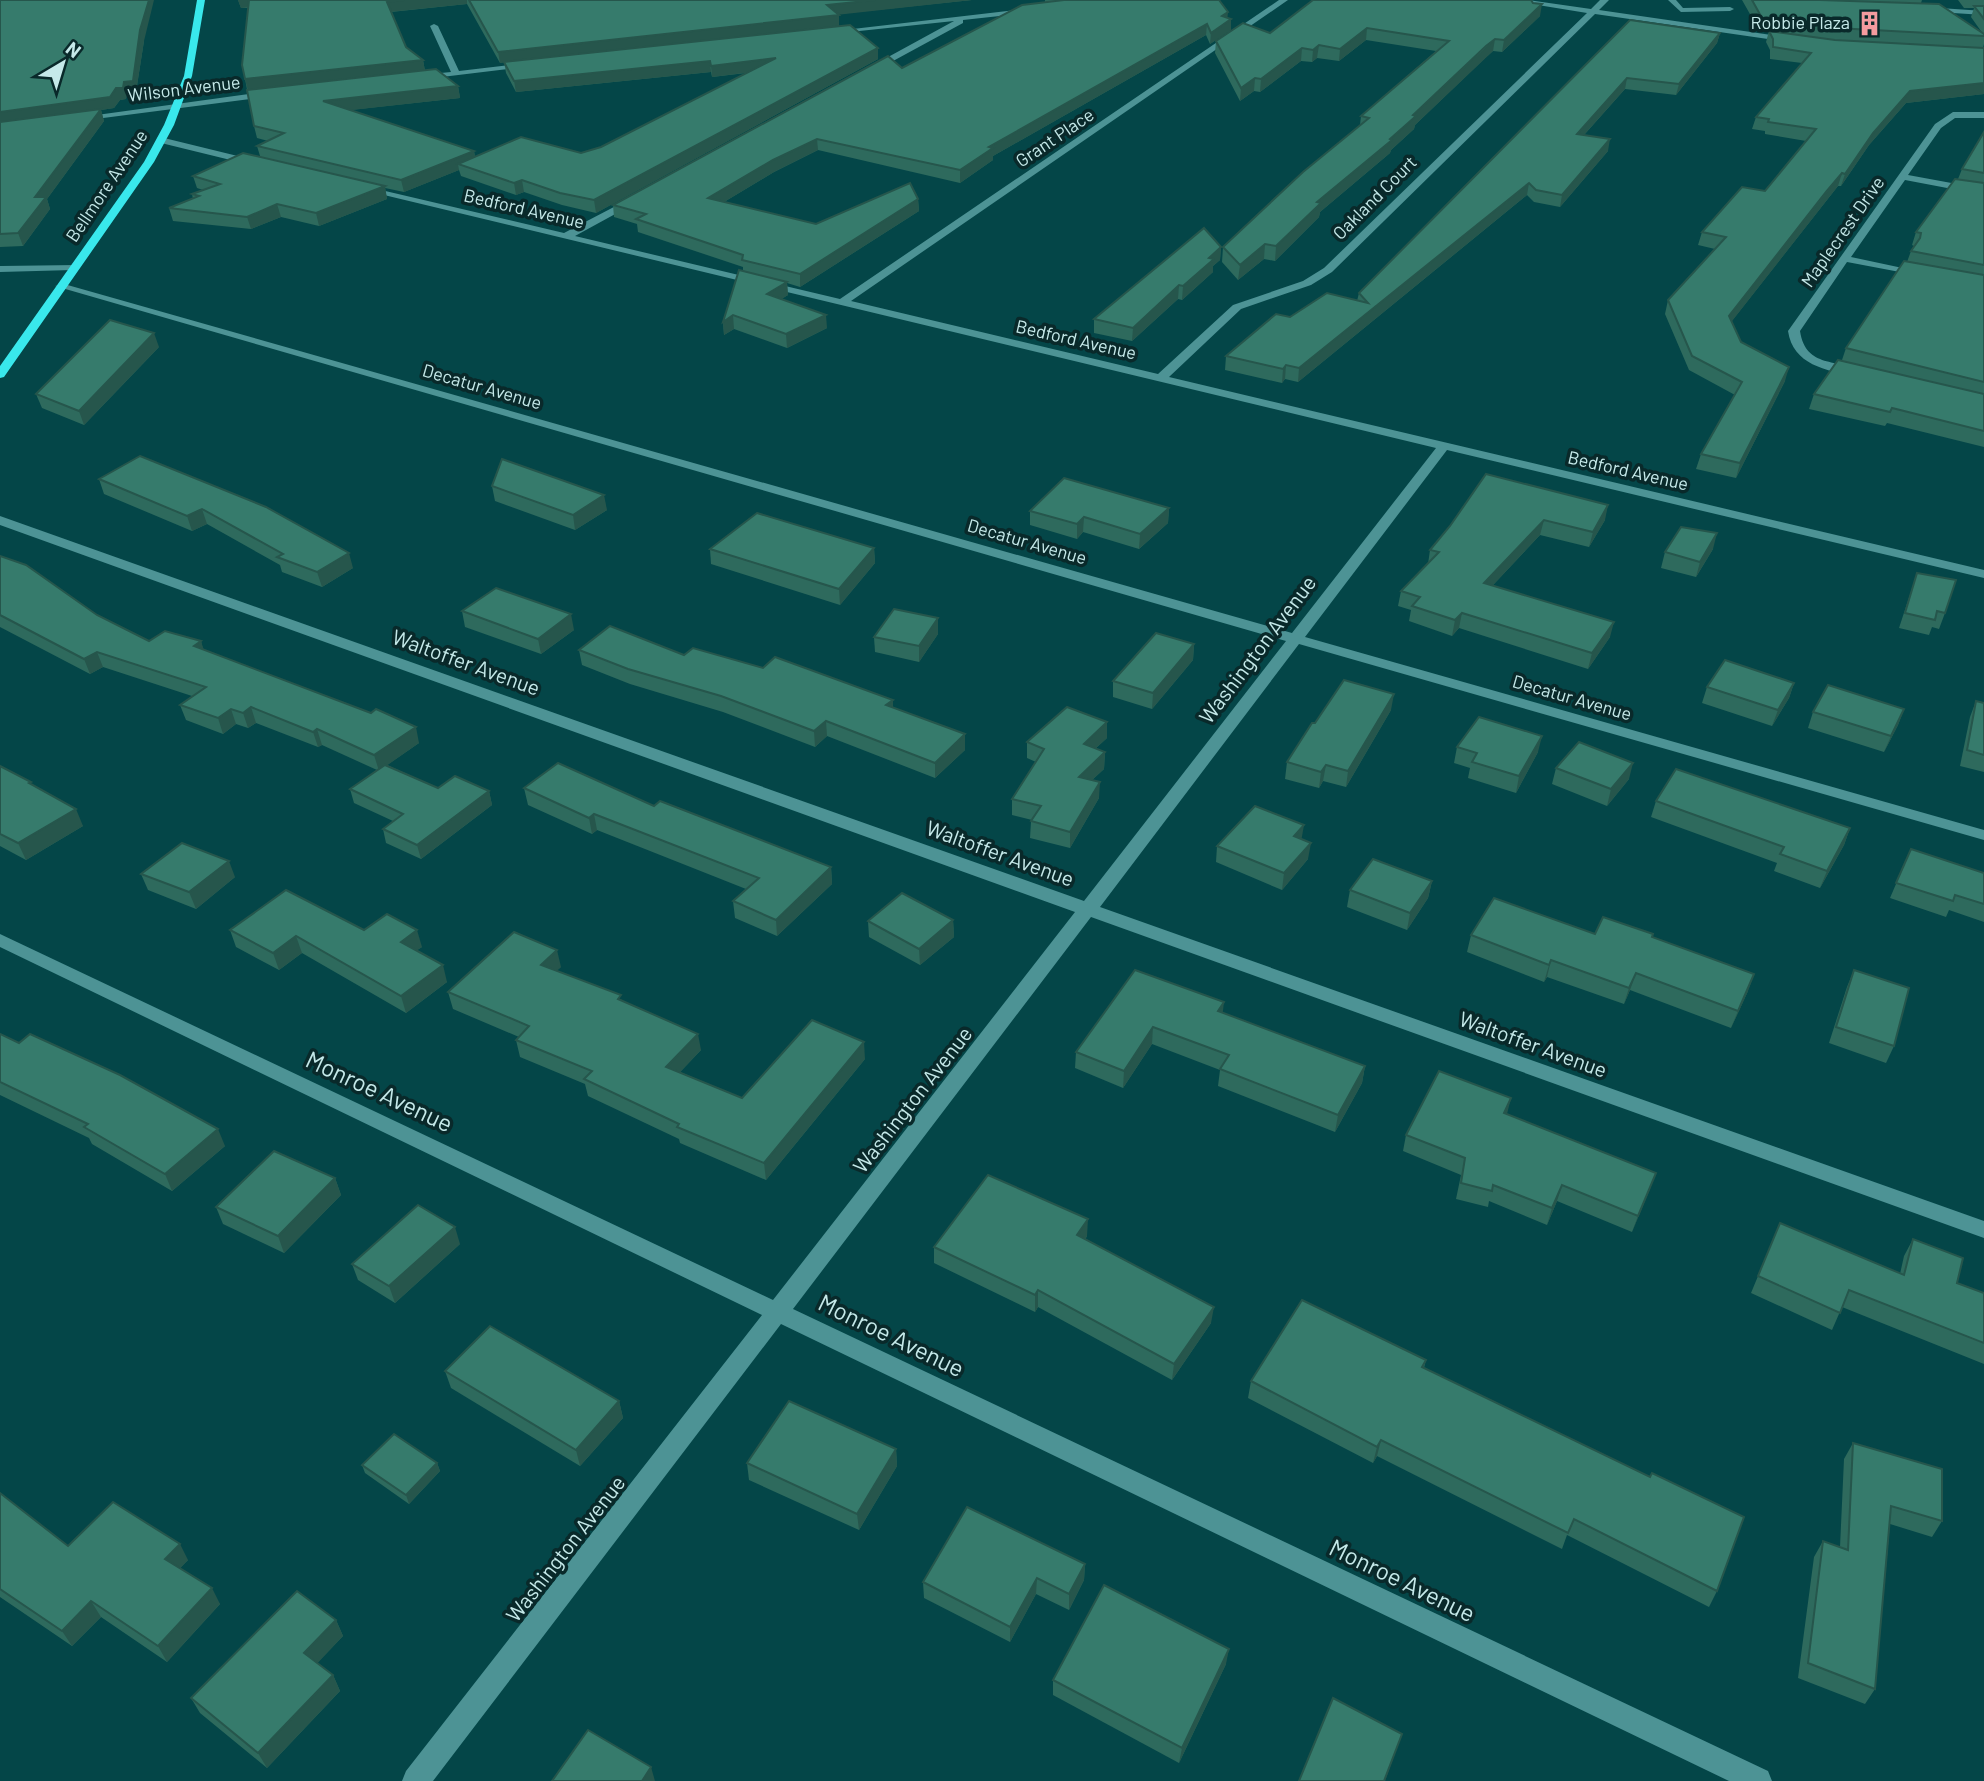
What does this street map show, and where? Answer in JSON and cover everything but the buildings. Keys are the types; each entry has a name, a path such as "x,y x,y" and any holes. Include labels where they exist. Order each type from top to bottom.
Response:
{"main road":[{"name":"Bellmore Avenue","path":"0,374 149,162 188,76 201,0"}],"street":[{"name":"Grant Place","path":"843,302 1284,0"},
{"path":"1512,0 1806,42"},
{"name":"Oakland Court","path":"1161,378 1237,307 1307,283 1328,270 1605,0"},
{"path":"1672,0 1681,10 1730,9"},
{"path":"1729,23 1730,9 1738,0"},
{"path":"1915,9 1948,4 1984,6"},
{"path":"1948,4 1984,13"},
{"path":"824,32 1046,8"},
{"path":"865,74 970,16"},
{"path":"434,26 456,74"},
{"path":"415,78 539,65"},
{"name":"Wilson Avenue","path":"68,120 281,93"},
{"name":"Maplecrest Drive","path":"1869,376 1825,365 1802,354 1794,344 1794,331 1938,127 1953,115 1984,115"},
{"path":"160,140 268,166"},
{"path":"1903,177 1984,192"},
{"name":"Bedford Avenue","path":"349,185 1984,574"},
{"path":"565,237 649,191"},
{"path":"1846,259 1934,276"},
{"path":"0,269 73,267"},
{"name":"Decatur Avenue","path":"60,286 1984,835"},
{"name":"Washington Avenue","path":"415,1781 1445,446"},
{"name":"Waltoffer Avenue","path":"0,520 1984,1230"},
{"name":"Monroe Avenue","path":"0,940 1758,1781"}],"place":[{"name":"Robbie Plaza","path":"1870,23"}]}
